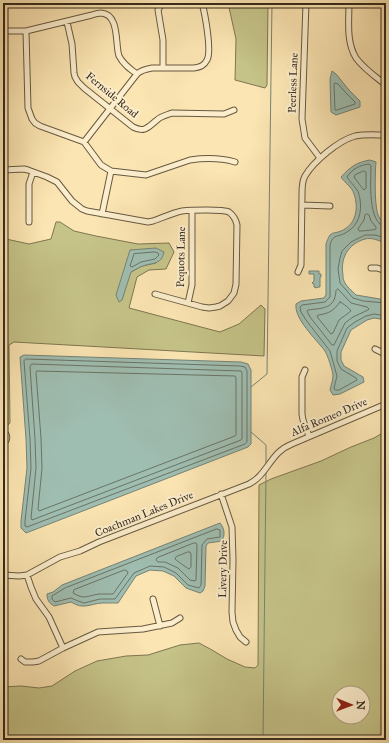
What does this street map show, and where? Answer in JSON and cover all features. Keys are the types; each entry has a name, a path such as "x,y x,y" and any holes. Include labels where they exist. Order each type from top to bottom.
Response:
{"street":[{"path":"162,3 158,10 163,40 163,67"},
{"path":"84,142 136,74 145,69 152,68 186,68 203,66 207,61 209,51 206,22 202,3"},
{"name":"Peerless Lane","path":"306,3 302,119 305,138 320,158"},
{"path":"349,3 349,30 351,45 356,58 367,70 386,85"},
{"path":"3,31 26,31 102,13 108,16 114,24 119,56 125,65 136,74"},
{"name":"Fernside Road","path":"67,22 72,44 75,77 84,88 133,127 138,129 148,128 158,119 172,113 224,114 234,110"},
{"path":"26,31 28,108 32,119 40,126 84,142 101,165 111,171 146,175 196,159 227,160 235,162"},
{"path":"298,272 302,264 302,185 304,177 320,158 342,141 355,136 386,135"},
{"path":"3,170 24,169 47,177 57,182 72,201 82,209 94,213 148,222 183,211 224,210 230,213 234,218 236,225 236,284 234,293 226,302 216,308 208,308 155,294"},
{"path":"102,214 111,171"},
{"path":"29,222 28,189 33,172"},
{"path":"302,205 330,206"},
{"name":"Pequots Lane","path":"188,303 192,286 192,211"},
{"path":"372,268 386,271"},
{"path":"375,349 386,353"},
{"path":"305,370 302,377 302,414 309,436"},
{"name":"Alfa Romeo Drive","path":"282,450 309,436 386,404"},
{"path":"3,431 7,435 3,450"},
{"name":"Coachman Lakes Drive","path":"3,575 27,575 60,557 80,551 99,542 249,484 262,475 282,450"},
{"name":"Livery Drive","path":"221,494 231,522 233,537 233,622 240,637 246,642"},
{"path":"27,575 36,599 49,617 63,648"},
{"path":"153,599 160,626"},
{"path":"21,659 25,662 38,661 98,632 143,629 172,623 180,618"}],"shaded area":[{"path":"228,3 268,3 267,85 265,88 235,80 236,39"},
{"path":"3,176 6,239 29,244 51,239 56,222 60,222 74,231 96,236 138,244 169,243 174,252 166,269 149,270 137,277 129,308 220,332 239,324 261,305 265,309 264,356 14,342 9,345 10,423 8,425 3,414","holes":["156,248 156,263 142,266 131,272"]},
{"path":"386,431 386,740 3,740 3,687 21,686 39,688 52,686 75,671 97,661 126,656 148,655 180,645 199,643 227,659 245,667 255,668 258,665 259,485 271,479 321,461 374,438"}],"water":[{"path":"332,71 360,101 360,107 336,115 331,112 330,79"},
{"path":"370,160 376,162 376,206 377,213 381,220 386,224 386,243 373,239 359,241 346,252 342,269 343,278 346,285 356,295 386,300 386,320 374,318 367,320 351,330 341,352 341,360 344,366 363,377 364,382 340,394 333,395 330,390 333,375 325,351 311,335 298,316 296,304 301,301 324,298 326,295 326,244 331,234 341,231 350,225 355,216 356,210 353,192 341,177 354,166 361,162"},
{"path":"156,248 164,252 161,259 131,272 122,300 119,302 116,295 130,250"},
{"path":"309,271 319,271 319,274 321,274 320,287 314,287 314,284 312,283 314,281 314,274 309,274"},
{"path":"24,355 241,362 248,364 251,370 251,444 248,447 26,533 21,528 27,468 20,357"},
{"path":"220,523 224,530 224,536 222,541 208,543 206,546 205,586 203,591 200,593 186,588 174,576 163,571 150,570 136,576 118,603 102,603 80,606 71,602 54,606 48,600 47,594 53,592 62,585"}],"waterway":[{"path":"251,387 267,374 272,3"},
{"path":"251,432 266,445 266,463"},
{"path":"263,740 266,472"}]}
